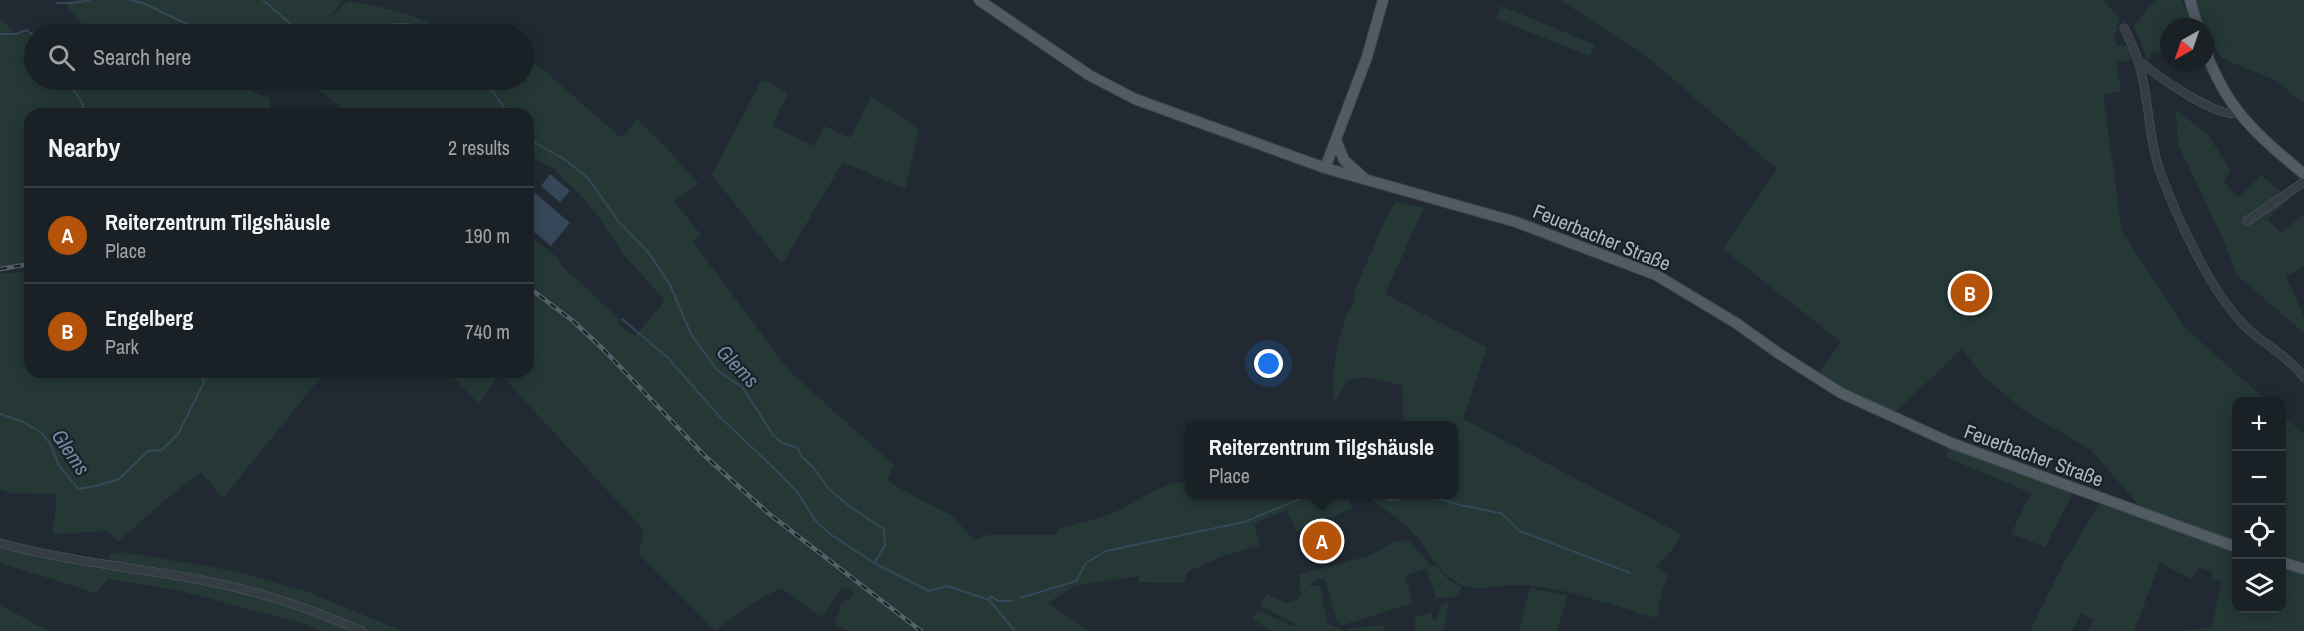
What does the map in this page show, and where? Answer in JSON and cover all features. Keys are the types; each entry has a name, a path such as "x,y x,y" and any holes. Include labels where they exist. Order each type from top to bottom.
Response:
{"main road":[{"name":"Feuerbacher Straße","path":"979,0 1089,75 1135,99 1325,168 1516,222 1656,275 1736,322 1778,353 1841,393 1956,445 2232,546"},
{"path":"1325,168 1367,57 1383,0"},
{"path":"2190,0 2195,18"},
{"path":"2214,70 2238,113 2252,130 2304,174"},
{"path":"1336,140 1344,160 1367,181"},
{"path":"2286,563 2304,569"}],"street":[{"path":"2124,28 2137,59 2151,142 2162,176 2198,254 2232,311 2250,331 2295,365 2304,378"},
{"path":"2137,59 2158,76 2212,108 2225,114 2238,113"},
{"path":"2247,221 2304,182"},
{"path":"0,543 58,557 213,582 305,607 362,631"}],"green space":[{"path":"342,0 330,18 348,1 412,16 430,24 83,24 66,5 67,1"},
{"path":"1560,0 2103,0 2120,19 2114,37 2117,46 2129,45 2134,59 2116,63 2121,91 2103,95 2122,231 2184,327 2263,397 2232,397 2232,540 2144,511 2091,450 2023,410 1984,377 1962,349 1891,416 1818,375 1841,342 1723,249 1777,169 1645,55"},
{"path":"2157,0 2182,0 2190,18 2160,18 2160,52 2154,50 2148,61 2134,26 2150,5"},
{"path":"2193,0 2304,0 2304,104 2277,81 2222,58 2214,45 2214,18 2199,18"},
{"path":"1501,6 1595,45 1590,56 1496,19"},
{"path":"0,19 16,34 24,34 24,90 248,90 269,98 270,108 24,108 24,263 0,267"},
{"path":"534,62 619,136 623,136 637,119 699,184 674,201 701,235 692,241 790,372 894,465 887,479 899,488 952,516 974,540 988,535 1057,535 1058,529 1122,509 1159,488 1179,483 1185,483 1185,499 1349,499 1353,508 1296,532 1287,510 1254,523 1260,545 1223,556 1187,572 1184,583 1139,582 1139,576 1074,586 1048,603 1089,631 847,631 835,624 841,604 855,594 842,586 822,618 781,588 755,602 715,630 639,554 644,530 504,378 534,378 534,239 559,259 559,263 619,319 619,324 635,336 664,302 623,254 583,198 554,169 534,158 534,108 338,108 340,106 318,90 534,90"},
{"path":"762,79 788,93 772,126 814,146 824,126 850,138 871,96 919,129 905,189 843,162 782,264 712,175"},
{"path":"2175,109 2208,135 2230,170 2224,182 2238,197 2261,175 2289,199 2267,219 2281,233 2304,215 2304,245 2302,247 2304,267 2286,276 2304,317 2304,333 2237,275 2224,241 2179,146"},
{"path":"1396,202 1424,207 1385,294 1487,347 1463,419 1681,534 1673,549 1656,567 1669,576 1661,594 1657,618 1550,588 1515,585 1473,588 1460,584 1440,568 1409,528 1371,499 1458,499 1458,421 1404,421 1402,385 1362,377 1348,380 1333,404 1333,380 1340,337 1347,313 1354,301 1354,292 1385,220"},
{"path":"24,272 24,378 320,378 223,498 201,472 118,542 109,531 53,534 57,494 10,493 0,489 0,274"},
{"path":"453,378 497,378 479,403"},
{"path":"2286,418 2304,434 2304,563 2286,557"},
{"path":"1949,447 2073,493 2045,547 2011,534 2031,493 1946,457"},
{"path":"2100,503 2232,552 2232,613 2286,613 2286,568 2304,574 2304,631 2181,631 2211,627 2222,582 2211,578 2213,572 2199,568 2191,579 2160,563 2134,631 2088,631 2094,620 2081,613 2072,631 2030,631 2066,559"},
{"path":"1408,540 1430,565 1429,567 1435,565 1449,580 1462,588 1455,597 1436,598 1426,568 1405,576 1413,603 1343,625 1337,621 1325,579 1318,578 1309,586 1320,586 1327,623 1344,631 1272,631 1252,619 1258,610 1294,627 1296,624 1260,606 1267,594 1286,603 1296,600 1301,594 1299,574 1369,556 1395,542"},
{"path":"0,543 107,564 110,554 121,552 235,571 308,592 402,631 323,631 177,590 108,579 96,593 0,563"},
{"path":"1530,588 1567,596 1557,631 1519,631"},
{"path":"1448,600 1449,606 1443,631 1415,631 1414,618 1432,612 1432,618 1437,620 1441,605"},
{"path":"0,605 48,631 0,631"},
{"path":"1383,625 1386,631 1348,631 1347,629"}],"water":[{"path":"550,174 570,191 560,202 541,186"},
{"path":"534,193 570,223 551,246 534,232"}],"waterway":[{"path":"57,3 90,0"},
{"path":"129,0 143,3 187,24"},
{"name":"Glems","path":"263,0 291,24"},
{"name":"Glems","path":"395,24 402,24"},
{"name":"Glems","path":"0,34 16,34 24,31"},
{"name":"Glems","path":"74,90 83,108"},
{"name":"Glems","path":"491,90 505,108"},
{"name":"Glems","path":"534,142 564,159 588,178 618,221 649,253 670,285 691,334 717,370 743,388 773,435 782,443 798,448 801,456 813,467 829,489 849,506 884,529 885,545 874,563 929,591 947,586 989,600 1015,631"},
{"path":"622,319 668,358 720,417 782,476 798,493 815,520 830,534 874,563"},
{"name":"Glems","path":"0,414 23,422 42,433 51,445 58,464 78,489 96,486 119,479 148,451 162,450 178,434 204,382 203,378"},
{"path":"1020,598 1076,581 1086,563 1106,551 1244,522 1300,499"},
{"path":"1439,499 1500,513 1520,531 1630,573"},
{"path":"989,600 991,596 998,601 1012,601"}],"railway":[{"path":"0,269 24,265"},
{"path":"534,292 573,321 604,350 705,456 768,513 921,631"}],"place":[{"name":"Engelberg","path":"1970,293"},
{"name":"Reiterzentrum Tilgshäusle","path":"1322,541"}]}
